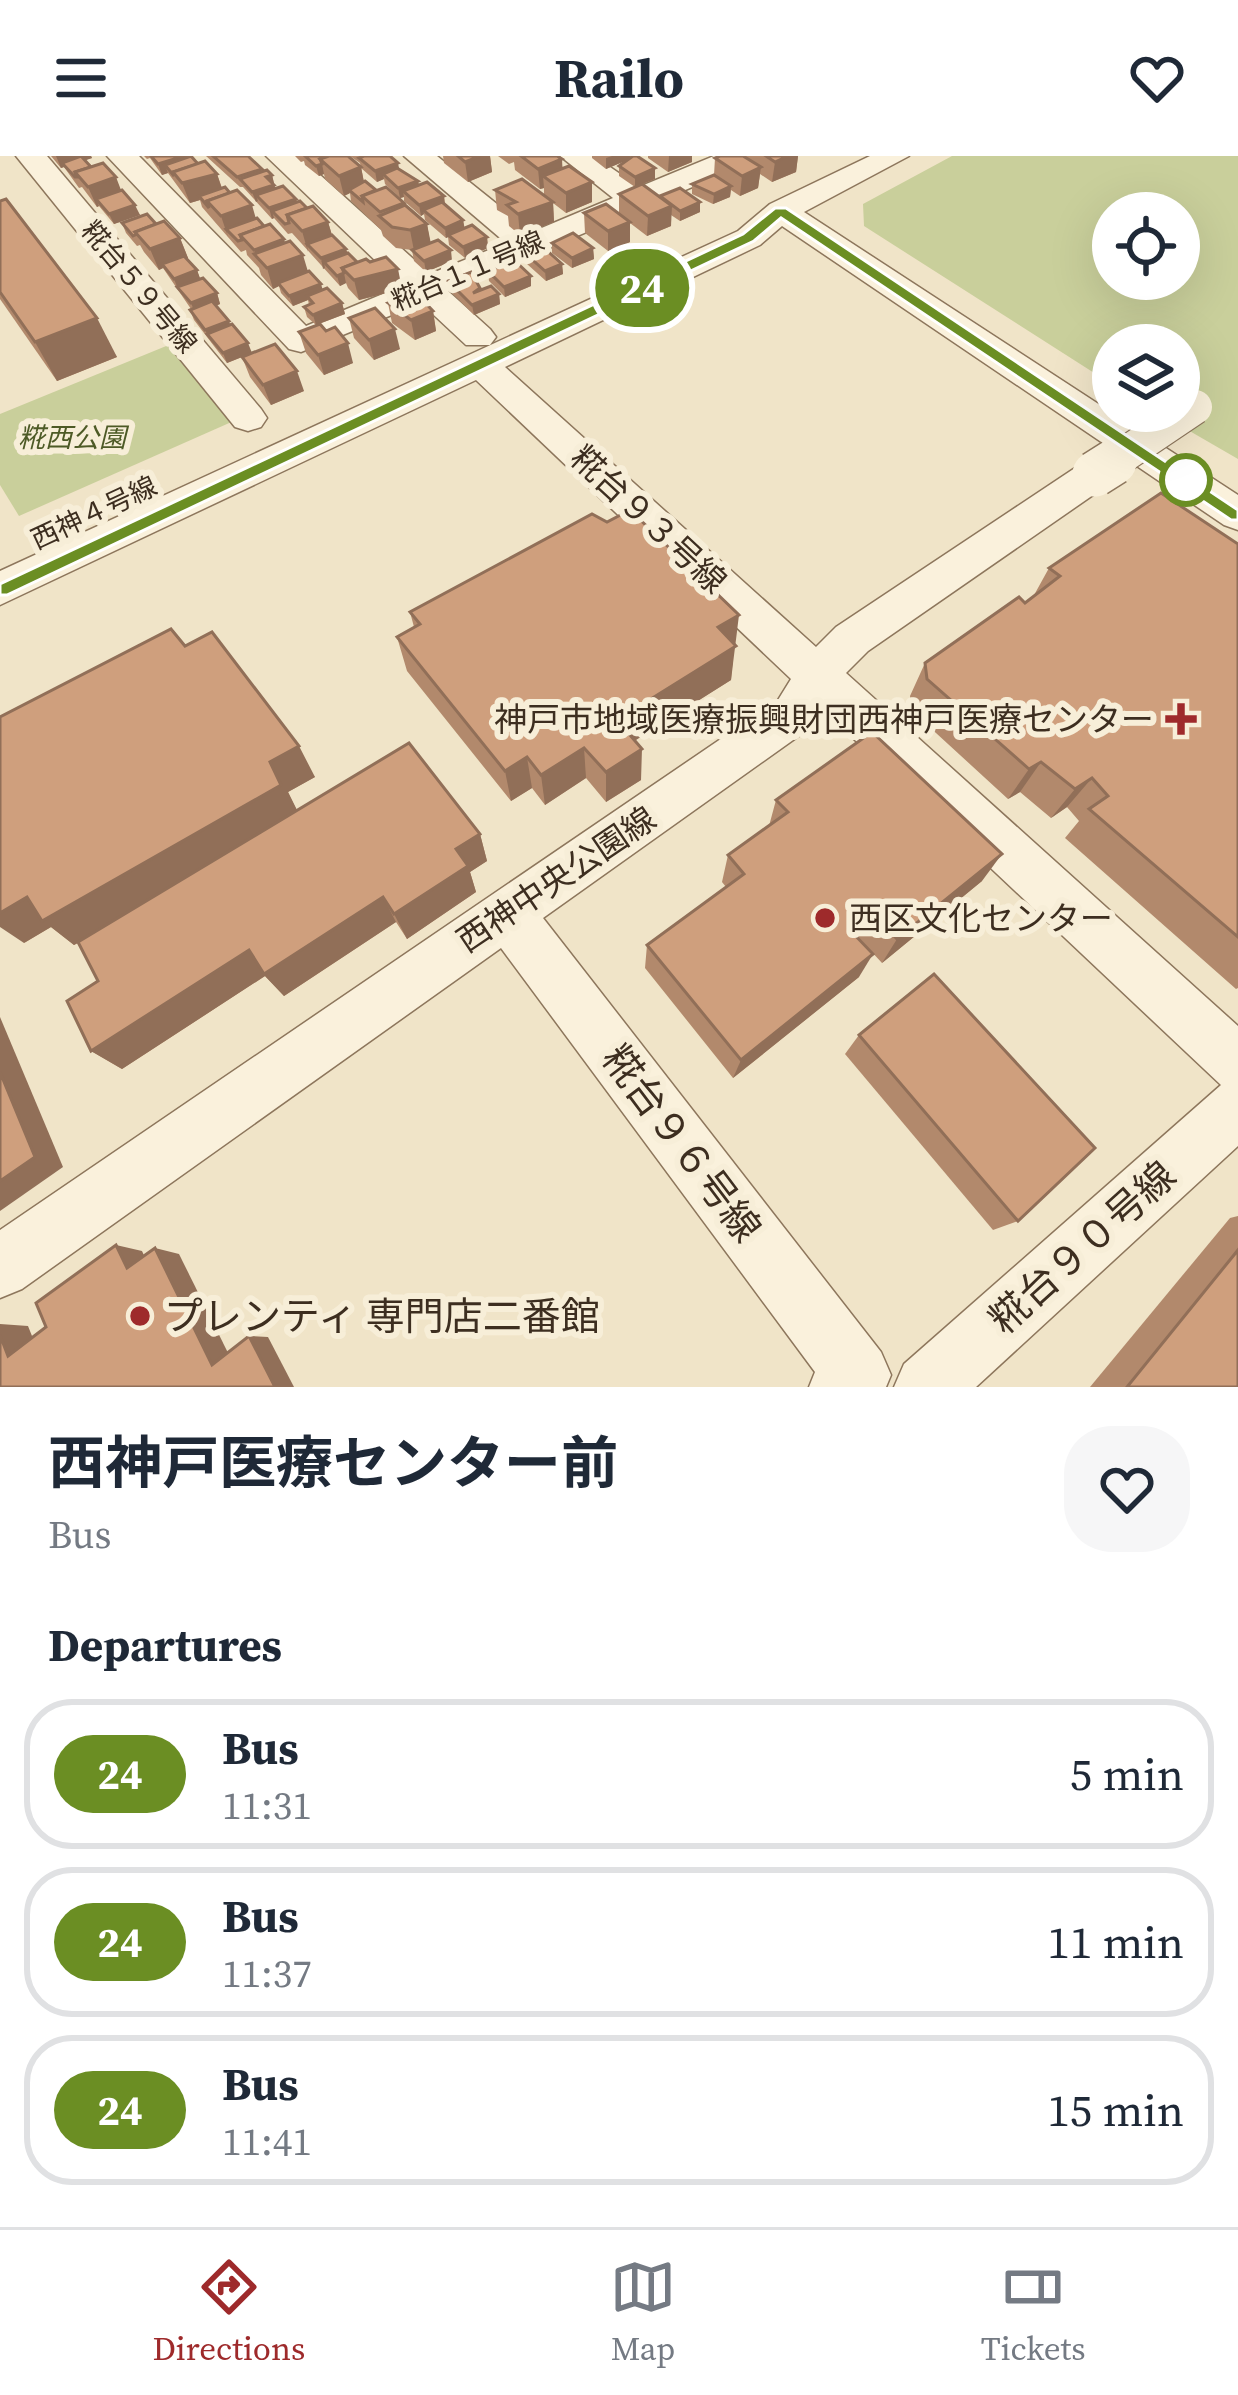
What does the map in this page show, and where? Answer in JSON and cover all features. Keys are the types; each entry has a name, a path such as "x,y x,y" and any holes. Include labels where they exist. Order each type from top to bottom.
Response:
{"street":[{"name":"糀台５９号線","path":"31,156 248,418"},
{"path":"122,156 301,341"},
{"name":"糀台９３号線","path":"280,156 427,288 479,351 818,674 1238,1064"},
{"path":"419,156 528,245"},
{"path":"575,156 636,200"},
{"name":"西神４号線","path":"0,556 749,238 781,211 894,156"},
{"name":"糀台１１号線","path":"214,377 728,158"},
{"path":"781,211 836,227 1092,393"},
{"path":"781,211 1238,515"},
{"name":"西神４号線","path":"0,590 479,351"},
{"path":"1152,432 1238,488"},
{"name":"西神中央公園線","path":"0,1267 794,714 818,674 852,639 1158,432"},
{"name":"糀台９６号線","path":"506,912 850,1381"},
{"name":"糀台９０号線","path":"927,1387 1238,1107"}],"green space":[{"path":"952,156 1238,156 1238,459 1191,432 1200,432 1200,324 1092,324 1092,372 864,226 863,204"},
{"name":"糀西公園","path":"176,342 236,420 19,516 0,485 0,414"}],"building":[{"path":"81,156 91,167 75,172 75,177 62,163"},
{"path":"151,156 184,156 158,164"},
{"path":"191,156 198,164 173,172 174,176 165,165"},
{"path":"213,156 248,156 262,169 237,177"},
{"path":"305,156 329,156 316,166"},
{"path":"348,156 361,167 339,176 320,159"},
{"path":"390,156 398,163 375,171 359,158"},
{"path":"521,156 557,156 562,159 538,169"},
{"path":"633,156 655,168 635,177 619,166"},
{"path":"743,156 761,167 742,176 715,158"},
{"path":"205,161 217,174 182,183 173,172"},
{"path":"103,163 116,177 88,187 75,172"},
{"path":"569,166 592,182 566,193 543,176"},
{"path":"397,168 418,181 398,188 383,174"},
{"path":"267,170 272,175 266,177 274,185 252,192 240,179"},
{"path":"714,175 731,186 714,194 692,184"},
{"path":"522,179 553,202 518,214 507,205 516,202 495,190"},
{"path":"365,181 376,190 362,196 363,202 349,190"},
{"path":"427,182 444,196 419,205 403,191"},
{"path":"642,184 672,206 648,216 619,194"},
{"path":"283,186 296,199 269,208 256,195"},
{"path":"225,187 230,193 207,201 209,208 199,196"},
{"path":"386,187 404,203 380,212 362,196"},
{"path":"680,188 700,202 680,211 660,196"},
{"path":"122,190 135,205 109,214 96,199"},
{"path":"237,190 252,205 221,216 207,201"},
{"path":"6,199 97,318 35,342 0,292 0,201"},
{"path":"300,201 307,208 287,215 289,223 272,211"},
{"path":"442,202 463,220 445,228 423,210"},
{"path":"606,204 630,222 608,231 584,213"},
{"path":"405,205 427,224 410,230 392,227 379,216"},
{"path":"313,206 328,222 302,231 287,215"},
{"path":"147,214 156,224 133,236 122,223"},
{"path":"257,218 264,226 240,235 242,240 226,229"},
{"path":"164,221 180,238 150,249 135,232"},
{"path":"270,224 284,239 254,250 240,235"},
{"path":"472,225 487,237 463,247 448,235"},
{"path":"573,233 593,248 572,258 552,243"},
{"path":"332,235 346,249 321,258 307,244"},
{"path":"438,240 451,250 424,261 412,250"},
{"path":"290,241 303,255 267,268 254,254"},
{"path":"543,247 562,264 545,271 526,254"},
{"path":"348,253 357,262 342,268 344,273 337,276 324,262"},
{"path":"184,256 197,270 174,279 162,264"},
{"path":"386,257 398,269 354,280 342,268 366,259"},
{"path":"514,260 531,276 504,287 488,271"},
{"path":"309,271 321,284 289,296 278,283"},
{"path":"471,272 480,288 473,293 491,286 499,294 472,305 448,281"},
{"path":"203,278 217,293 191,303 177,287"},
{"path":"327,288 342,303 313,315 304,307 313,303 307,296"},
{"path":"411,288 433,311 411,320 388,303 393,301 389,296"},
{"path":"212,301 229,321 205,330 190,310"},
{"path":"375,308 395,329 369,340 349,318"},
{"path":"232,324 248,343 223,353 207,334"},
{"path":"320,324 326,331 335,327 348,343 318,355 299,332"},
{"path":"275,344 297,371 263,385 242,357"},
{"path":"1161,493 1238,544 1238,937 1089,809 1108,796 1092,778 1075,789 1041,762 1029,769 927,679 925,663 1019,597 1025,603 1060,576 1049,568"},
{"path":"630,510 739,615 718,627 736,646 617,720 642,749 606,772 584,748 541,775 527,757 505,771 397,637 420,624 410,612 592,514 607,522"},
{"path":"171,629 185,646 212,632 299,746 270,762 281,785 42,921 27,897 0,913 0,717"},
{"name":"西区文化センター","path":"872,732 1002,854 897,939 871,912 849,929 873,954 741,1060 647,945 744,874 728,855 788,812 776,800"},
{"path":"409,743 480,834 456,849 468,866 394,914 383,897 264,974 249,950 91,1051 67,1001 98,981 78,942"},
{"path":"934,974 1095,1148 1018,1221 859,1035"},
{"path":"0,1072 35,1157 0,1181"},
{"name":"プレンティ 専門店二番館","path":"116,1245 127,1268 155,1248 212,1365 249,1336 275,1387 0,1387 0,1335 8,1356 46,1327 36,1303"},
{"path":"1238,1250 1238,1387 1127,1387"}],"bus line":[{"name":"24","path":"0,589 749,238 781,211 1238,515"}],"place":[{"name":"神戸市地域医療振興財団西神戸医療センター","path":"1181,719"},
{"name":"西区文化センター","path":"825,918"},
{"name":"プレンティ 専門店二番館","path":"140,1316"}]}
